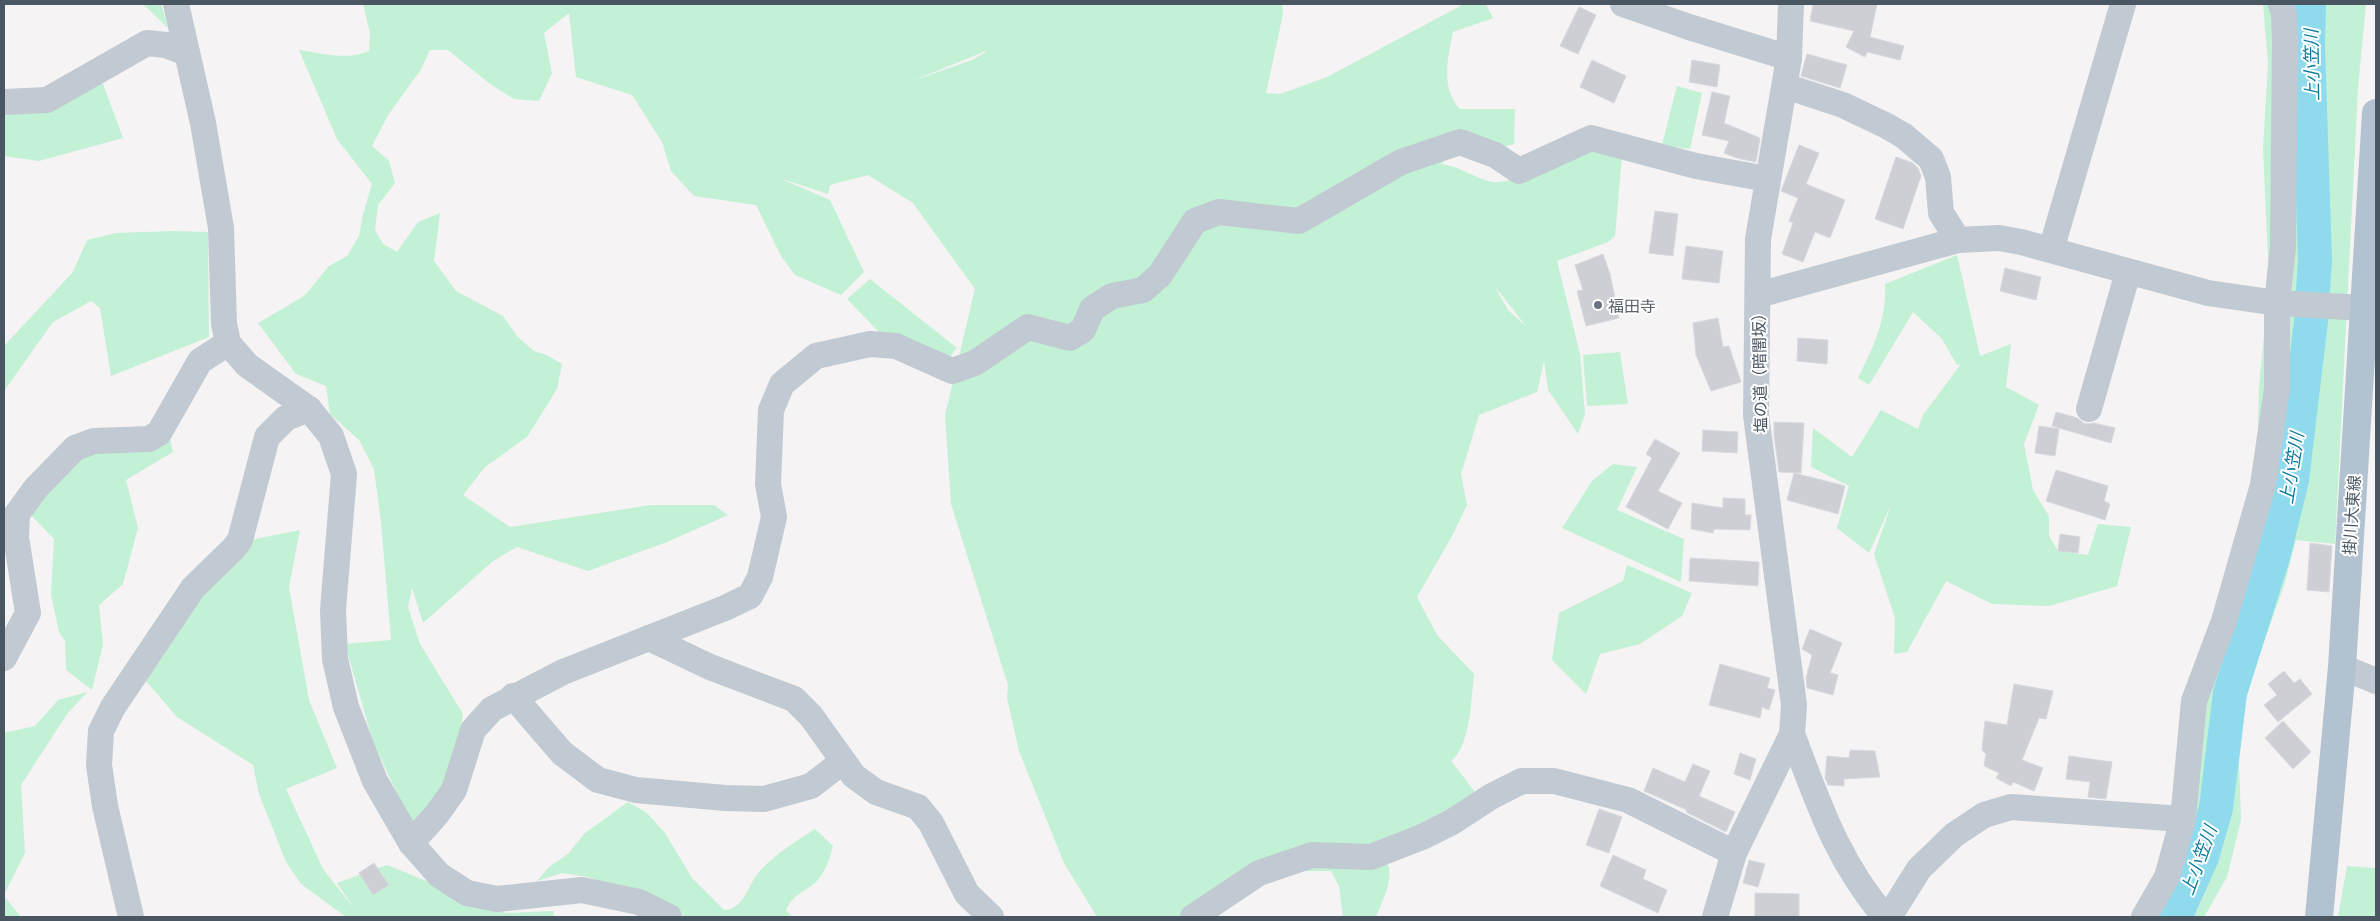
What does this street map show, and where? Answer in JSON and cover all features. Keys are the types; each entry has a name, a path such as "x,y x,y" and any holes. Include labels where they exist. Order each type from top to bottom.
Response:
{"main road":[{"name":"掛川大東線","path":"2319,917 2368,369 2364,308 2376,113"}],"street":[{"path":"176,4 204,123 221,228 224,324 228,343 247,366 309,409 331,436 344,474 333,610 335,659 346,707 375,780 411,843 439,875 467,893 497,899 582,890 639,902 668,917"},
{"path":"1623,4 1689,27 1790,58"},
{"name":"塩の道（暗闇坂）","path":"1791,4 1790,58 1767,179 1758,239 1756,415 1794,705 1792,734"},
{"path":"2051,250 2123,4"},
{"path":"2144,917 2167,877 2183,819 2194,701 2224,621 2263,485 2277,389 2281,303 2285,42 2284,14 2281,4"},
{"path":"4,102 47,100 147,43 166,45 187,53"},
{"path":"1785,86 1843,104 1887,126 1904,136 1931,159 1938,177 1941,213 1958,240"},
{"path":"411,843 438,814 454,790 473,730 492,709 513,696 563,672 725,608 750,596 760,577 774,517 768,484 771,410 782,384 816,356 870,344 896,346 952,371 974,363 1028,327 1070,338 1083,330 1092,309 1112,296 1142,290 1160,275 1195,221 1219,212 1299,220 1401,162 1460,142 1495,155 1519,171 1591,138 1696,166 1767,179"},
{"path":"1758,295 1958,240 1999,238 2051,250 2208,293 2281,303 2364,308"},
{"path":"2089,409 2128,272"},
{"path":"7,644 28,613 16,537 10,515 75,448 94,441 150,439 159,432 200,361 228,343"},
{"path":"132,917 105,806 99,765 101,731 113,707 193,588 240,540 267,437 286,418 309,409"},
{"path":"649,638 710,666 794,699 810,716 854,776 876,792 918,807 931,823 967,894 991,917"},
{"path":"2342,667 2376,681"},
{"path":"513,696 569,758 598,780 636,790 725,798 764,799 811,786 842,762"},
{"path":"1792,734 1833,840 1854,877 1887,917 1919,869 1954,835 1984,815 2011,807 2183,819"},
{"path":"1715,917 1734,853 1792,734"},
{"path":"1194,917 1259,874 1312,855 1371,857 1422,837 1452,822 1492,796 1522,781 1554,781 1628,800 1734,853"}],"green space":[{"path":"143,4 161,4 168,28"},
{"path":"363,4 1282,4 1283,14 1266,93 1280,94 1327,77 1464,4 1486,4 1493,18 1453,32 1447,72 1450,92 1460,109 1515,109 1514,144 1487,152 1460,142 1441,164 1455,167 1486,180 1502,182 1529,174 1597,146 1622,155 1615,236 1608,242 1557,261 1580,354 1585,414 1578,434 1548,390 1544,361 1537,392 1479,415 1461,474 1467,505 1453,534 1417,597 1437,635 1474,674 1471,708 1466,733 1458,754 1451,761 1483,802 1386,858 1389,881 1376,917 1343,917 1339,886 1331,871 1296,871 1272,865 1201,917 1097,917 1064,863 1019,751 1007,698 1008,685 951,504 945,415 975,289 913,203 868,175 830,185 828,194 779,178 830,200 864,272 841,295 795,275 781,256 756,205 694,196 671,171 662,142 632,95 576,77 569,13 544,33 552,73 539,101 514,99 490,84 448,50 430,50 420,71 388,115 372,146 389,161 395,183 378,205 375,230 383,244 397,252 418,222 440,213 434,261 456,291 503,316 518,337 534,351 547,355 562,364 557,389 527,437 485,467 463,495 510,527 651,505 714,505 728,515 667,542 588,571 517,547 493,561 423,623 412,588 408,607 420,644 463,714 458,744 445,789 417,836 373,742 345,644 391,640 381,522 374,469 359,440 330,414 326,386 296,374 258,323 304,296 329,266 347,256 359,236 372,184 337,139 299,50 343,56 361,54 369,51 370,33","holes":["986,51 972,60 912,81","1497,289 1526,326 1508,310"]},
{"path":"2263,4 2366,4 2358,88 2335,544 2296,540 2284,586 2247,688 2239,763 2241,820 2227,877 2204,917 2148,917 2257,464 2259,387 2269,281 2263,149 2268,63"},
{"path":"100,76 123,138 39,161 4,156 4,108"},
{"path":"1677,86 1702,93 1690,149 1662,145"},
{"path":"208,232 209,337 111,376 100,308 91,301 53,322 4,391 4,346 73,272 87,240 116,233"},
{"path":"1957,255 1980,356 2011,344 2006,387 2039,405 2024,444 2033,490 2049,516 2049,536 2058,551 2088,555 2098,524 2131,527 2117,586 2049,606 1992,604 1946,581 1907,652 1894,654 1895,618 1874,554 1891,505 1869,553 1837,528 1849,486 1811,467 1813,428 1852,457 1881,410 1918,429 1923,415 1961,364 1957,365 1942,339 1913,312 1869,385 1858,378 1878,333 1884,309 1885,284"},
{"path":"870,279 957,348 946,362 879,332 847,299"},
{"path":"1620,352 1628,404 1587,406 1583,355"},
{"path":"170,438 173,452 126,480 138,528 123,584 99,605 103,644 92,690 66,670 65,641 59,632 51,595 54,539 30,514 75,463 95,449"},
{"path":"1613,464 1637,467 1617,510 1684,539 1681,582 1562,528 1592,481"},
{"path":"300,530 289,587 309,700 337,768 286,789 323,869 355,910 337,883 387,865 505,913 554,911 553,917 346,917 301,884 286,862 259,794 253,765 177,717 139,673 246,541"},
{"path":"1627,565 1692,593 1682,616 1640,644 1600,654 1586,694 1552,660 1559,613 1623,581"},
{"path":"87,692 67,714 21,785 25,853 4,895 4,733 35,726 58,700"},
{"path":"628,802 647,813 665,833 692,878 724,910 737,906 759,872 786,849 815,829 833,846 827,865 816,882 795,897 788,906 786,911 793,917 686,917 676,911 588,877 562,873 537,881 548,868 569,853 585,833"},
{"path":"2347,866 2376,868 2376,917 2338,917"},
{"path":"4,896 21,917 4,917"}],"building":[{"path":"1813,4 1877,4 1870,37 1904,46 1900,60 1867,52 1865,57 1846,47 1854,31 1810,21"},
{"path":"1579,7 1596,15 1578,54 1560,46"},
{"path":"1807,54 1847,65 1840,88 1801,76"},
{"path":"1592,60 1626,76 1614,103 1580,87"},
{"path":"1692,60 1720,65 1717,87 1689,82"},
{"path":"1712,92 1730,96 1724,123 1760,138 1756,162 1724,153 1729,141 1702,135"},
{"path":"1799,145 1819,153 1806,184 1845,200 1830,238 1815,232 1803,262 1782,254 1793,223 1789,221 1798,198 1781,191"},
{"path":"1896,157 1913,163 1918,168 1921,176 1903,229 1875,219"},
{"path":"1655,211 1678,214 1673,256 1649,253"},
{"path":"1686,246 1723,251 1719,283 1682,279"},
{"path":"1603,254 1610,274 1619,318 1586,326 1577,291 1583,290 1575,265"},
{"path":"2005,268 2041,277 2036,300 2000,291"},
{"path":"1718,318 1723,347 1729,346 1741,382 1711,391 1696,355 1693,323"},
{"path":"1798,338 1828,340 1827,364 1797,361"},
{"path":"2056,412 2077,418 2085,424 2094,423 2115,428 2111,443 2052,426"},
{"path":"1774,422 1804,423 1801,473 1779,472"},
{"path":"2039,426 2059,429 2055,456 2035,453"},
{"path":"1703,430 1738,432 1737,453 1702,451"},
{"path":"1655,439 1680,453 1658,491 1682,503 1668,529 1626,507 1652,458 1646,454"},
{"path":"2056,470 2108,486 2104,501 2110,504 2105,520 2046,501"},
{"path":"1794,473 1845,486 1838,514 1787,500"},
{"path":"1723,498 1745,499 1745,515 1751,515 1750,530 1714,529 1713,533 1691,529 1692,503 1723,508"},
{"path":"2060,534 2080,537 2078,553 2058,551"},
{"path":"2310,543 2332,546 2329,592 2307,590"},
{"path":"1690,558 1759,562 1758,586 1689,581"},
{"path":"1810,629 1842,643 1830,673 1838,675 1833,695 1807,688 1806,678 1812,655 1802,649"},
{"path":"1720,664 1770,678 1767,688 1775,690 1769,710 1762,707 1760,718 1709,705"},
{"path":"2284,671 2294,683 2300,679 2312,694 2278,722 2264,705 2277,695 2268,684"},
{"path":"2014,684 2053,691 2046,719 2039,718 2022,760 2043,768 2034,791 2013,782 2011,786 1996,778 1999,773 1984,766 1986,754 1982,750 1985,721 2007,725"},
{"path":"2283,721 2311,752 2293,769 2265,738"},
{"path":"1850,750 1875,751 1880,777 1844,779 1844,786 1828,785 1825,778 1827,756 1849,758"},
{"path":"1740,753 1756,759 1750,780 1734,774"},
{"path":"2069,756 2112,762 2106,799 2088,797 2090,782 2066,779"},
{"path":"1693,764 1710,771 1699,796 1735,812 1726,832 1686,812 1687,810 1644,791 1653,768 1685,782"},
{"path":"1599,809 1622,817 1609,853 1586,845"},
{"path":"1613,855 1646,870 1643,879 1667,890 1658,913 1600,886"},
{"path":"1749,860 1765,864 1758,887 1743,883"},
{"path":"374,863 389,885 373,895 359,873"},
{"path":"1755,893 1799,894 1799,917 1755,917"}],"waterway":[{"name":"上小笠川","path":"2175,917 2202,857 2216,808 2230,693 2273,557 2292,480 2311,321 2315,260 2308,46 2309,4"}],"place":[{"name":"福田寺","path":"1598,305"}]}
